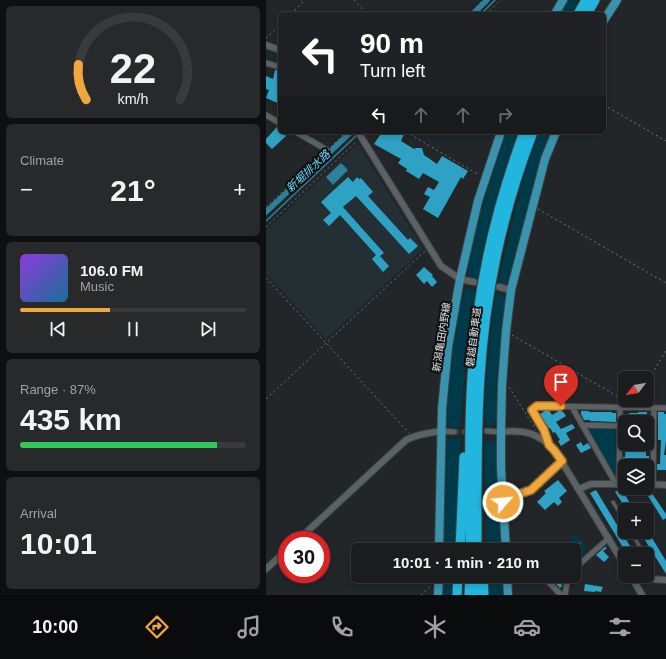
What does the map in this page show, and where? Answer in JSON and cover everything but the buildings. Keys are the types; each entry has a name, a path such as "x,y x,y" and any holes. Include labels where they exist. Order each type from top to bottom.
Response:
{"highway":[{"path":"579,12 586,0"},
{"path":"588,12 595,0"},
{"name":"磐越自動車道","path":"470,543 470,433 472,376 478,316 489,251 505,190 523,134"},
{"name":"磐越自動車道","path":"477,543 480,376 486,317 503,229 514,185 532,134"},
{"path":"460,543 466,403 472,376"},
{"path":"478,458 482,543"},
{"path":"457,595 458,583"},
{"path":"470,583 470,595"},
{"path":"477,583 477,595"},
{"path":"483,583 484,595"}],"main road":[{"path":"556,12 563,0"},
{"path":"606,17 617,0"},
{"name":"新潟亀田内野線","path":"440,543 442,431 446,363 460,279 485,178 500,134"},
{"path":"506,543 501,432 502,385 506,331 511,290 545,159 555,134"},
{"path":"438,595 439,583"},
{"path":"507,583 508,595"}],"street":[{"path":"266,45 278,49"},
{"path":"266,64 278,67"},
{"path":"266,115 278,122"},
{"path":"300,134 328,150"},
{"path":"360,135 441,266 460,279 474,282"},
{"path":"499,287 511,290"},
{"path":"549,445 544,430 532,410 534,407 666,408"},
{"path":"572,407 618,481"},
{"path":"620,408 620,415"},
{"path":"651,459 654,408"},
{"path":"582,424 618,426"},
{"path":"487,431 501,432 514,430 528,432 537,436 549,445 562,461 618,554"},
{"path":"308,531 401,444 412,436 442,431 454,432"},
{"path":"503,502 513,496 531,490 562,461"},
{"path":"579,489 590,484 618,484"},
{"path":"654,484 666,485"},
{"path":"581,563 609,538"},
{"path":"266,570 278,559"},
{"path":"654,579 666,580"},
{"path":"550,583 561,595"},
{"path":"565,595 567,583"},
{"path":"635,583 642,595"}],"lane":[{"path":"613,502 618,510"}],"path":[{"path":"293,12 305,0"},
{"path":"354,0 366,12"},
{"path":"470,12 483,0"},
{"path":"488,12 501,0"},
{"path":"266,38 278,26"},
{"path":"606,106 666,141"},
{"path":"266,207 344,134"},
{"path":"409,134 485,178"},
{"path":"266,227 360,135"},
{"path":"533,206 666,283"},
{"path":"266,399 429,248"},
{"path":"266,278 412,436"},
{"path":"506,331 618,396"},
{"path":"654,371 666,350"},
{"path":"508,385 539,434"},
{"path":"421,595 435,583"}],"shaded area":[{"path":"568,0 577,0 574,12 561,12"},
{"path":"505,134 518,134 496,205 479,279 468,275 468,266 476,229"},
{"path":"538,134 551,134 537,175 516,252 510,284 503,286 498,284 517,201 519,202 520,197 518,196 527,164"},
{"path":"358,144 423,249 326,339 266,273 266,231"},
{"path":"341,163 348,170 333,185 326,177"},
{"path":"473,288 477,300 465,367 461,424 454,430 446,423 451,359 462,295 466,289"},
{"path":"496,293 504,295 507,302 497,419 492,427 488,428 484,412 490,338"},
{"path":"587,428 616,428 618,431 617,474 614,474"},
{"path":"461,438 456,543 442,543 445,451 447,439"},
{"path":"484,441 498,441 501,543 487,543"},
{"path":"574,534 585,545 586,555 581,560 581,543 567,543"},
{"path":"442,583 454,583 453,595 441,595"},
{"path":"488,583 502,583 503,595 489,595"}],"waterway":[{"path":"475,12 487,0"},
{"name":"新堀排水路","path":"483,12 495,0"},
{"path":"266,212 349,134"},
{"name":"新堀排水路","path":"266,221 357,135"}],"tunnel":[{"path":"454,432 487,431"}],"route":[{"path":"503,502 513,496 531,490 562,461 549,445 544,430 532,410 537,406 561,406"}]}
